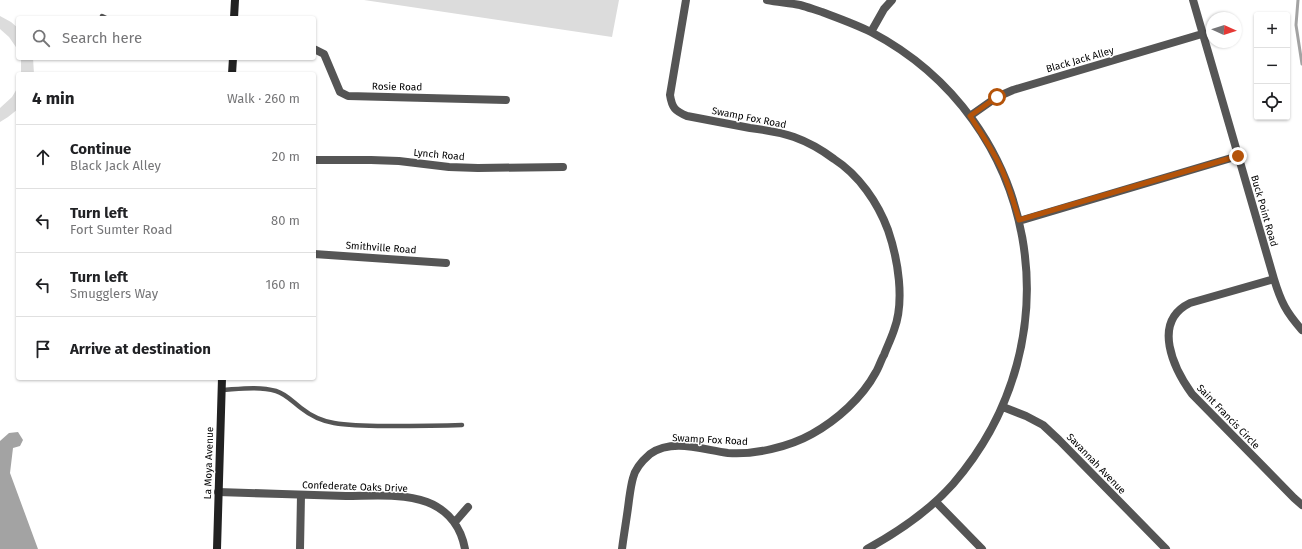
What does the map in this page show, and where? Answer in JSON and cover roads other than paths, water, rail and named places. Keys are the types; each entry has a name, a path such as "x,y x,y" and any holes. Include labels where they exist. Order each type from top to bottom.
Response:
{"street":[{"path":"234,16 235,0"},
{"name":"Swamp Fox Road","path":"622,549 633,477 639,465 650,454 673,446 729,453 750,452 794,443 812,434 843,412 862,393 876,372 895,329 898,309 899,281 897,261 892,241 884,219 873,199 856,178 836,160 795,137 687,116 678,113 672,105 670,95 686,0"},
{"path":"767,0 802,6 843,20 870,32 919,64 941,83 970,116 990,147 1002,170 1019,220 1027,276 1025,326 1021,352 1003,407 986,439 953,484 936,502 893,534 867,549"},
{"path":"870,32 884,9 892,0"},
{"name":"Buck Point Road","path":"1193,0 1274,279 1282,302 1291,317 1302,330"},
{"name":"Black Jack Alley","path":"970,116 997,97 1018,88 1202,34"},
{"name":"Rosie Road","path":"316,50 324,54 340,92 348,96 506,100"},
{"path":"232,72 233,60"},
{"path":"1019,220 1238,156"},
{"name":"Lynch Road","path":"316,160 399,161 471,168 563,167"},
{"name":"Smithville Road","path":"316,254 446,263"},
{"name":"Saint Francis Circle","path":"1274,279 1190,303 1180,308 1172,317 1169,329 1169,342 1174,363 1183,382 1192,394 1302,505"},
{"name":"La Moya Avenue","path":"216,549 222,380"},
{"name":"Savannah Avenue","path":"1003,407 1026,416 1043,426 1059,440 1166,549"},
{"name":"Confederate Oaks Drive","path":"218,492 406,497 427,502 444,511 455,522 463,538 465,549"},
{"path":"300,549 301,495"},
{"path":"936,502 982,549"},
{"path":"455,522 468,507"}],"lane":[{"path":"222,390 252,388 277,391 314,416 334,423 365,426 417,427 462,425"}],"waterway":[{"path":"1298,0 1296,25 1302,64"}]}
